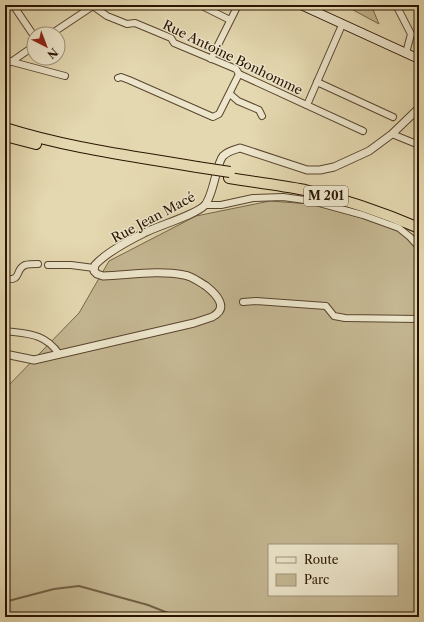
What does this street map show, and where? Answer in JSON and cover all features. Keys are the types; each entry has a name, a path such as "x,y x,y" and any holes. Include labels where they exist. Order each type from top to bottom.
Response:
{"highway":[{"name":"M 201","path":"5,128 49,141 197,170"},
{"name":"M 201","path":"5,136 53,148 314,187 390,210 419,223"},
{"name":"M 201","path":"230,175 329,196 382,213 419,228"}],"main road":[{"path":"301,5 317,9 342,24 419,59"}],"street":[{"path":"13,5 27,26"},
{"path":"200,5 230,20"},
{"path":"211,59 238,5"},
{"path":"396,5 410,34 406,53"},
{"path":"63,26 93,6"},
{"name":"Rue Antoine Bonhomme","path":"93,6 107,16 127,24 135,23 171,38 174,43 236,69 239,74 363,131"},
{"path":"307,105 342,24"},
{"path":"8,61 26,51"},
{"path":"8,61 65,76"},
{"path":"118,78 121,77 129,80 213,116 219,114 239,74"},
{"path":"317,82 393,117"},
{"path":"230,94 238,101 260,110 262,116"},
{"name":"Rue Jean Macé","path":"94,268 98,262 143,233 193,212 204,205 211,192 222,157 230,151 240,148 307,170 320,170 334,167 369,151 392,134 419,108"},
{"path":"392,134 419,145"},
{"path":"204,205 221,205 253,198 283,197 312,201 363,215 399,228 419,247"},
{"path":"5,279 13,280 17,277 21,268 25,265 38,264"},
{"path":"5,354 34,360 194,322 212,316 218,312 220,305 220,300 214,293 198,280 186,275 167,273 103,276 97,274 94,268 71,265 48,265"},
{"path":"243,302 256,301 326,306 334,316 345,318 419,319"},
{"path":"5,331 43,338 53,346 59,354"}],"green space":[{"path":"344,5 371,5 379,24"},
{"path":"270,201 310,204 369,220 419,238 419,617 5,617 5,389 79,313 109,261 196,216"}],"waterway":[{"path":"5,598 8,601 54,589 79,586 148,605 173,615 218,617"}]}
